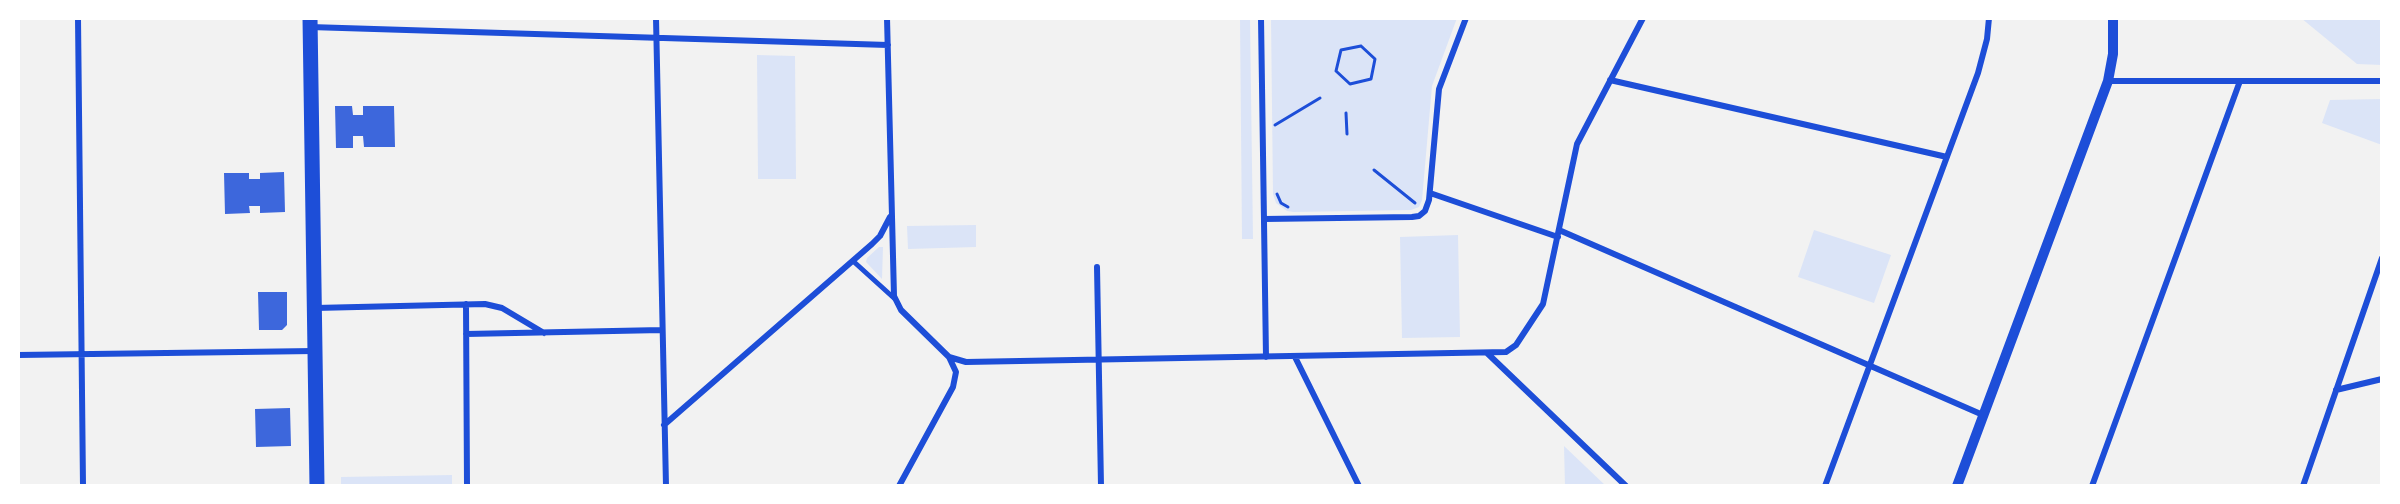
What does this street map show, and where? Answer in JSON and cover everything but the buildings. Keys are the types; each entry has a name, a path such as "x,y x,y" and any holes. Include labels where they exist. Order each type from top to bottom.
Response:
{"main road":[{"path":"310,22 317,486"}],"street":[{"path":"78,18 83,486"},
{"path":"656,18 666,486"},
{"path":"887,18 895,300"},
{"path":"1261,18 1266,357"},
{"path":"1264,219 1415,217 1425,211 1430,193 1437,99 1466,18"},
{"path":"949,357 966,362 1503,353 1512,349 1540,310 1546,296 1577,144 1643,18"},
{"path":"1825,486 1983,56 1989,18"},
{"path":"1957,486 2108,81 2113,54 2113,18"},
{"path":"310,22 888,45"},
{"path":"1610,80 1947,157"},
{"path":"2108,81 2382,81"},
{"path":"2092,486 2240,81"},
{"path":"1430,193 1558,234 1983,416"},
{"path":"664,425 880,236 891,214"},
{"path":"2303,486 2382,258"},
{"path":"853,261 895,300 901,310 949,357 955,368 955,384 899,486"},
{"path":"1097,267 1101,486"},
{"path":"314,308 466,304 497,306 544,333"},
{"path":"466,304 467,486"},
{"path":"466,334 662,330"},
{"path":"18,355 315,351"},
{"path":"1487,353 1626,486"},
{"path":"1295,357 1359,486"},
{"path":"2336,390 2382,379"}],"path":[{"path":"1361,45 1375,59 1371,79 1350,84 1336,71 1341,50 1361,45"},
{"path":"1275,125 1320,98"},
{"path":"1275,113 1276,136"},
{"path":"1346,113 1347,134"},
{"path":"1374,170 1417,202 1408,206"},
{"path":"1276,190 1281,203 1291,207"}],"shaded area":[{"path":"1240,18 1250,18 1253,239 1242,239"},
{"path":"1271,18 1457,18 1432,86 1422,200 1419,207 1411,210 1294,212 1287,211 1276,203 1273,194"},
{"path":"2301,18 2382,18 2382,65 2357,64"},
{"path":"757,55 795,56 796,179 758,179"},
{"path":"2382,99 2382,145 2322,123 2330,100"},
{"path":"976,225 976,247 908,249 907,226"},
{"path":"1814,230 1891,255 1874,303 1798,277"},
{"path":"1458,235 1460,337 1402,338 1400,237"},
{"path":"879,247 883,247 882,279 866,262 867,258"},
{"path":"1564,446 1606,486 1565,486"},
{"path":"452,475 452,486 341,486 341,477"}]}
